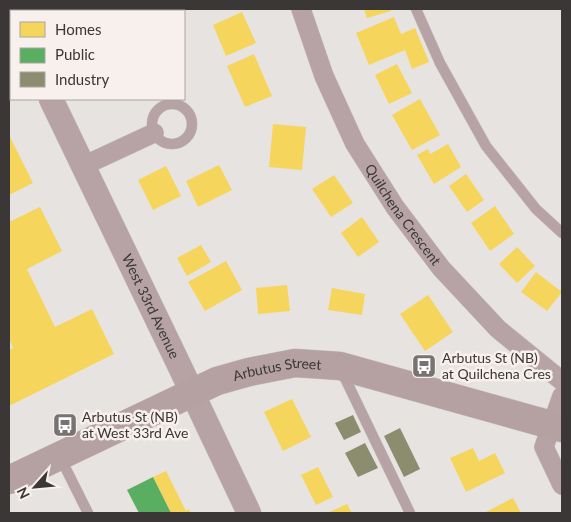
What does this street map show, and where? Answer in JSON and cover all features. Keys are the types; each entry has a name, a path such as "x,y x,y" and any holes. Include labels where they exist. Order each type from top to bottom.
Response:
{"main road":[{"name":"Arbutus Street","path":"9,480 216,381 295,363 340,366 557,426"}],"street":[{"name":"Quilchena Crescent","path":"301,9 324,76 355,144 394,207 441,268 498,329 562,382"},
{"name":"West 33rd Avenue","path":"51,100 249,513"},
{"path":"83,166 154,133"},
{"path":"562,396 557,426 544,446 562,485"}],"lane":[{"path":"416,9 440,63 486,146 536,209 562,233"},
{"path":"168,104 182,106 188,111 191,117 192,131 183,142 169,144 162,142 154,133 153,118 162,107 168,104"},
{"path":"340,366 410,513"},
{"path":"60,456 88,513"}],"building: Homes":[{"path":"70,9 106,10 70,10"},
{"path":"364,9 391,9 391,11 367,18"},
{"path":"242,12 256,43 226,56 213,25"},
{"path":"394,17 401,34 415,28 429,62 412,69 405,50 369,65 356,33"},
{"path":"254,54 272,96 245,107 227,66"},
{"path":"397,64 412,93 389,104 375,75"},
{"path":"420,99 440,135 412,150 392,115"},
{"path":"273,124 306,127 302,170 269,167"},
{"path":"9,135 33,183 9,195"},
{"path":"448,144 461,167 434,184 417,155 428,149 430,154"},
{"path":"219,165 232,190 198,207 186,181"},
{"path":"166,166 181,196 153,210 138,180"},
{"path":"466,174 484,200 467,212 449,186"},
{"path":"334,175 353,203 331,217 312,189"},
{"path":"495,206 514,234 490,251 471,223"},
{"path":"40,207 62,251 27,269 55,327 92,309 114,354 9,406 9,350 13,348 9,338 9,222"},
{"path":"362,217 379,242 358,257 341,233"},
{"path":"201,245 211,262 187,276 177,258"},
{"path":"517,247 535,266 517,283 499,264"},
{"path":"226,261 242,290 205,311 188,282"},
{"path":"536,272 562,292 547,311 521,292"},
{"path":"287,285 290,311 258,314 256,288"},
{"path":"332,288 365,294 362,315 328,310"},
{"path":"428,295 453,332 425,351 400,314"},
{"path":"292,399 311,437 283,451 264,412"},
{"path":"473,448 479,461 495,453 505,473 466,492 450,458"},
{"path":"318,467 333,497 316,505 301,475"},
{"path":"166,471 186,511 189,509 191,513 171,513 153,477"},
{"path":"513,498 521,513 484,513"},
{"path":"347,504 352,513 327,513"}],"building: Public":[{"path":"153,477 171,513 139,513 127,490"}],"building: Industry":[{"path":"353,415 361,432 344,440 335,423"},
{"path":"400,428 420,469 404,477 384,436"},
{"path":"365,443 378,468 358,477 345,453"}],"place":[{"name":"Arbutus St (NB) at Quilchena Cres","path":"424,366"},
{"name":"Arbutus St (NB) at West 33rd Ave","path":"65,425"}]}
